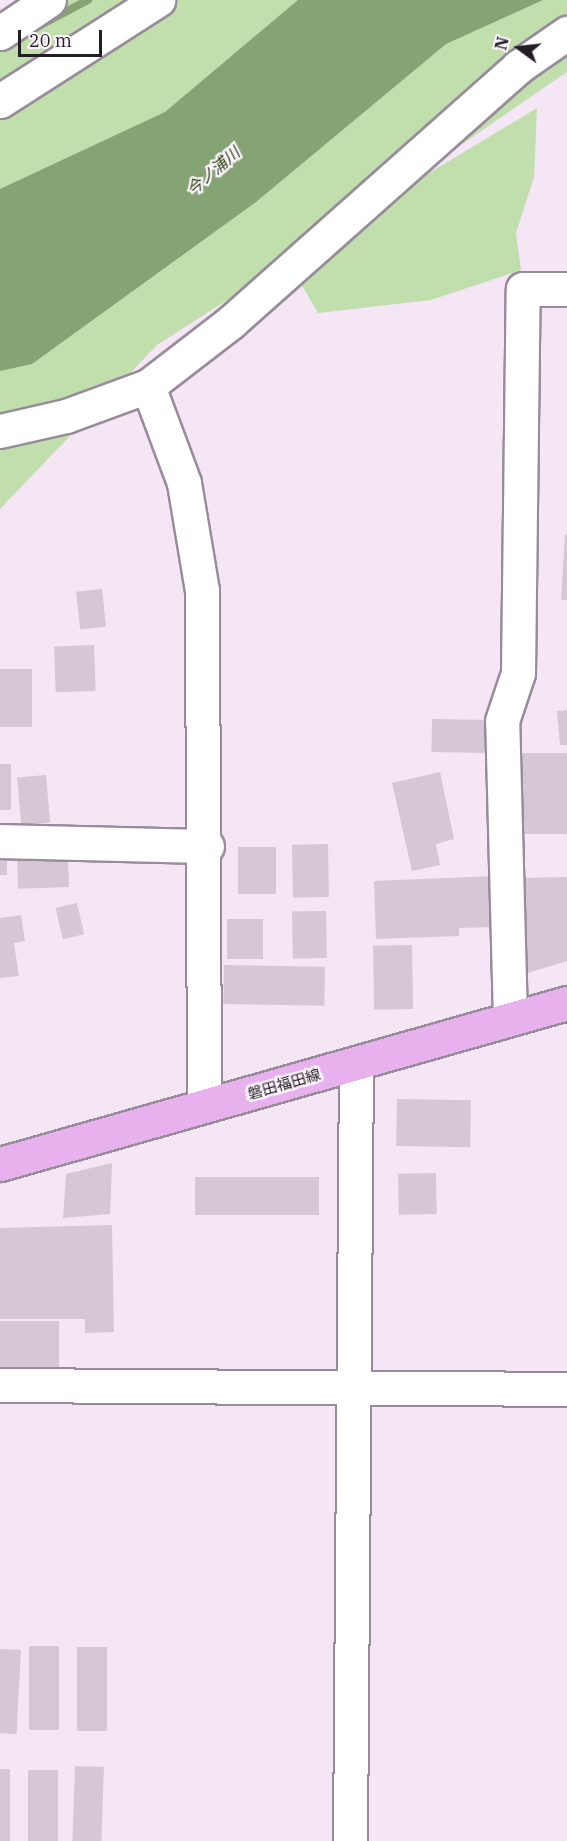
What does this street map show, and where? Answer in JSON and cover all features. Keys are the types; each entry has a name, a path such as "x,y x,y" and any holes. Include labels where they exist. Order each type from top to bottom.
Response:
{"main road":[{"name":"磐田福田線","path":"0,1164 567,1003"}],"street":[{"path":"0,33 49,0"},
{"path":"0,101 158,0"},
{"path":"0,431 66,416 148,386 231,322 518,67 567,33"},
{"path":"510,1019 502,721 518,673 523,289 567,289"},
{"path":"148,386 184,483 202,591 207,846 204,1106"},
{"path":"0,841 207,846"},
{"path":"350,1841 356,1387 356,1064"},
{"path":"0,1385 567,1389"}],"shaded area":[{"path":"26,0 567,0 567,72 356,217 537,108 534,177 516,233 521,270 431,300 318,313 301,284 341,227 157,345 0,509 0,16"}],"water":[{"name":"今ノ浦川","path":"298,0 543,0 446,44 256,202 32,364 0,371 0,189 165,112"}],"building":[{"path":"565,534 567,535 567,600 561,600"},
{"path":"102,589 106,627 80,630 76,592"},
{"path":"94,645 96,691 56,692 54,646"},
{"path":"0,669 32,669 32,727 0,727"},
{"path":"567,710 567,745 560,745 557,711"},
{"path":"432,719 492,720 491,753 431,752"},
{"path":"522,753 567,753 567,834 522,834"},
{"path":"0,764 11,764 11,810 0,810"},
{"path":"440,772 454,839 436,844 440,865 412,871 392,783"},
{"path":"46,775 50,823 21,825 17,778"},
{"path":"328,844 329,897 293,898 292,845"},
{"path":"238,847 276,847 276,894 238,894"},
{"path":"0,856 7,856 7,875 0,875"},
{"path":"68,856 69,887 18,889 17,858"},
{"path":"494,876 496,927 459,928 459,936 376,939 374,881"},
{"path":"567,877 567,961 521,975 519,878"},
{"path":"77,903 84,934 63,939 56,908"},
{"path":"326,911 327,958 293,959 292,912"},
{"path":"21,915 25,941 14,943 19,976 0,978 0,918"},
{"path":"227,919 263,919 263,959 227,959"},
{"path":"412,945 413,1009 374,1010 373,946"},
{"path":"224,965 325,967 324,1006 223,1004"},
{"path":"397,1099 471,1100 470,1147 396,1146"},
{"path":"112,1163 110,1214 63,1218 66,1174"},
{"path":"436,1173 437,1214 399,1215 398,1174"},
{"path":"195,1177 319,1177 319,1215 195,1215"},
{"path":"112,1225 114,1332 85,1333 85,1319 0,1319 0,1228"},
{"path":"0,1321 59,1321 59,1372 0,1372"},
{"path":"29,1646 59,1646 59,1730 29,1730"},
{"path":"77,1647 107,1647 107,1731 77,1731"},
{"path":"0,1649 21,1650 17,1734 0,1733"},
{"path":"75,1766 104,1767 101,1841 72,1841"},
{"path":"0,1769 10,1769 10,1841 0,1841"},
{"path":"28,1770 58,1770 58,1841 28,1841"}],"waterway":[{"path":"35,28 88,0"}]}
